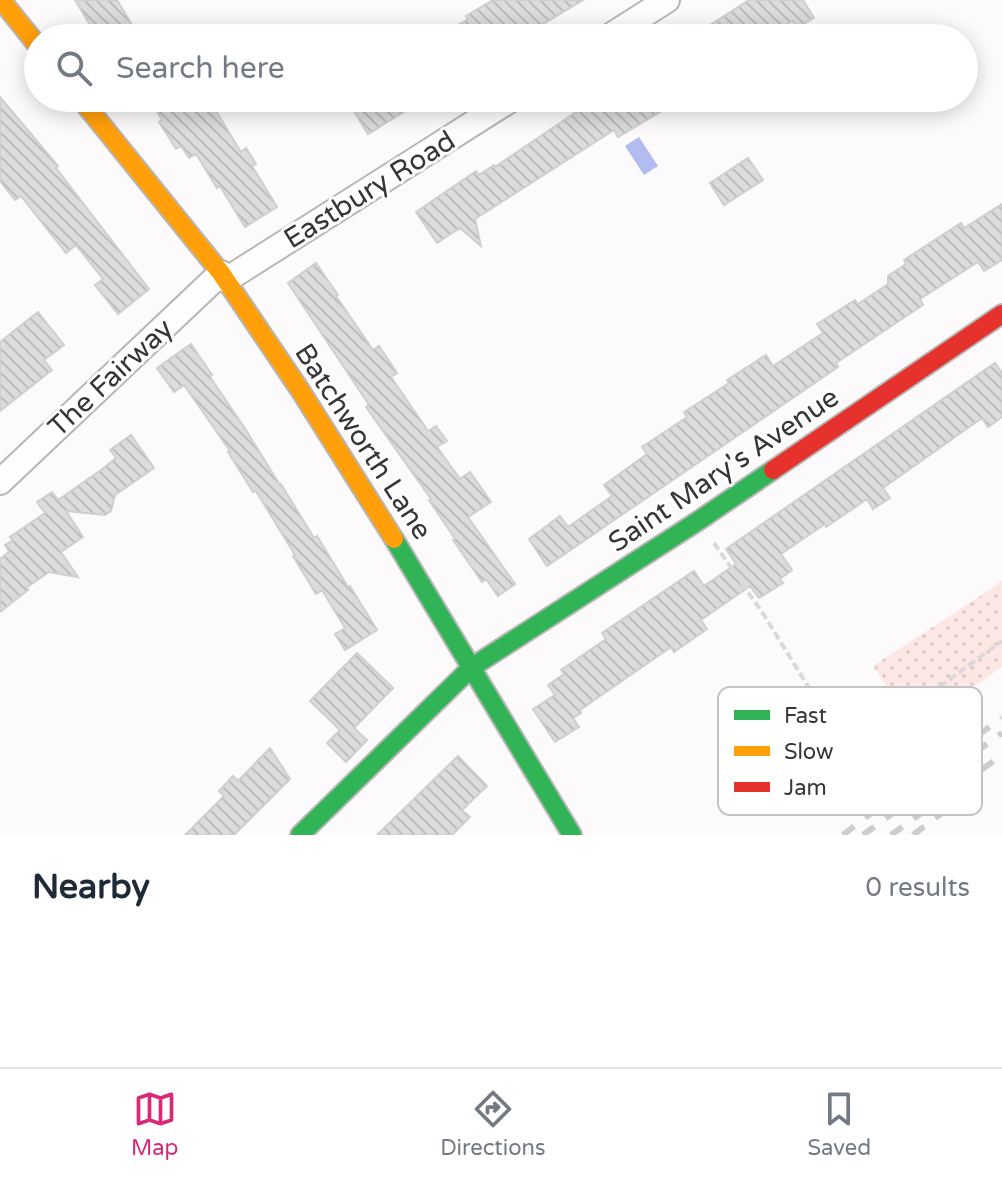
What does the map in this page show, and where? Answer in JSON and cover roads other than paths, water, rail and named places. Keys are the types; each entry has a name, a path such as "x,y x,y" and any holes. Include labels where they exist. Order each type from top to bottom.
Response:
{"street":[{"path":"1,0 24,29"},
{"path":"629,24 667,0"},
{"name":"Batchworth Lane","path":"91,112 223,277 300,390 369,498 572,835"},
{"name":"Eastbury Road","path":"223,277 490,112"},
{"name":"The Fairway","path":"0,482 223,277"},
{"name":"Saint Mary's Avenue","path":"300,835 472,667 698,521 1002,314"}],"water":[{"path":"639,137 658,166 644,175 625,146"}],"railway":[{"path":"982,732 1002,718"},
{"path":"982,748 1002,733"},
{"path":"982,769 1002,755"},
{"path":"843,835 869,815"},
{"path":"863,835 890,815"},
{"path":"891,835 919,815"},
{"path":"913,835 939,815"}]}
